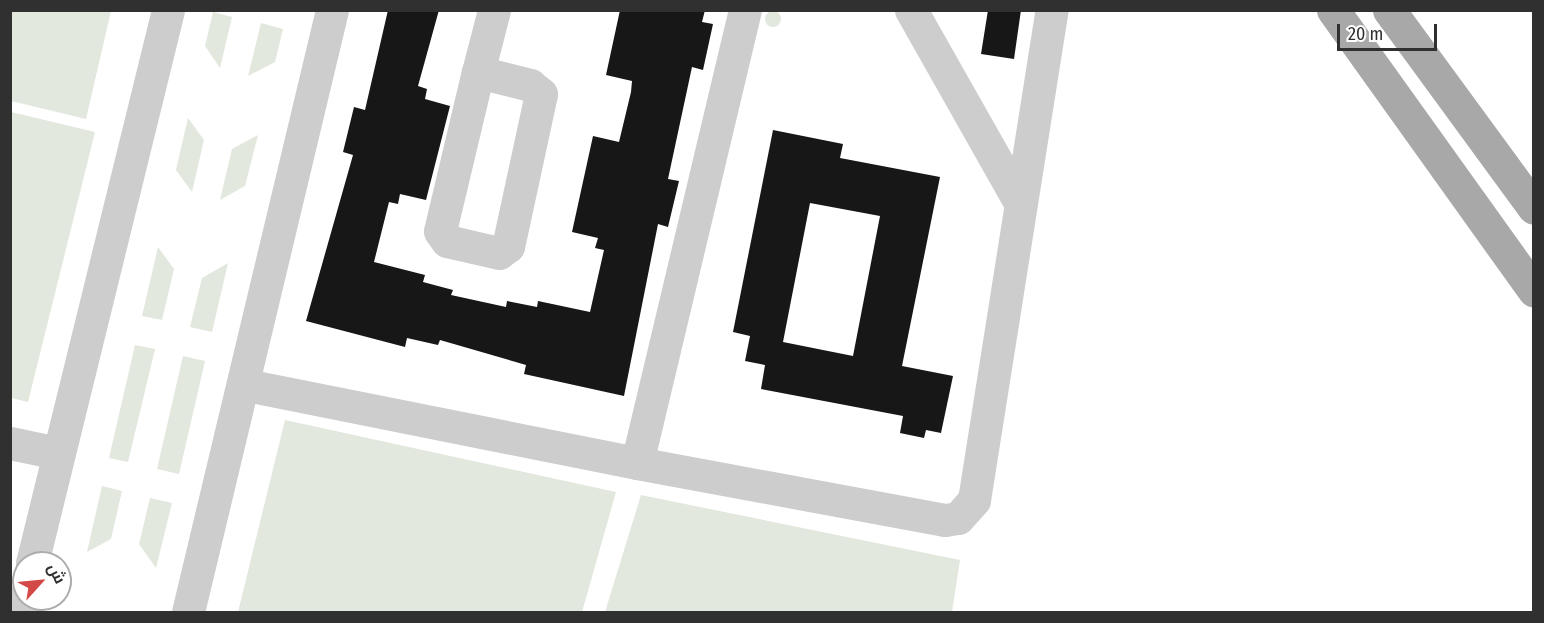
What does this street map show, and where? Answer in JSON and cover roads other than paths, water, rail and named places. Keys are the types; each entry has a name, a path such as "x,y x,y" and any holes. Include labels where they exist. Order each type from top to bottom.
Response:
{"main road":[{"path":"1333,10 1533,291"},
{"path":"1389,10 1533,208"}],"street":[{"path":"35,551 57,453 168,10"},
{"path":"188,612 246,385 332,10"},
{"path":"478,72 530,85 541,94 508,246 499,253 441,236 478,72 494,10"},
{"path":"636,463 745,10"},
{"path":"910,10 1019,201"},
{"path":"246,385 636,463 945,520 958,518 974,500 1019,201 1052,10"},
{"path":"10,443 57,453"}]}
